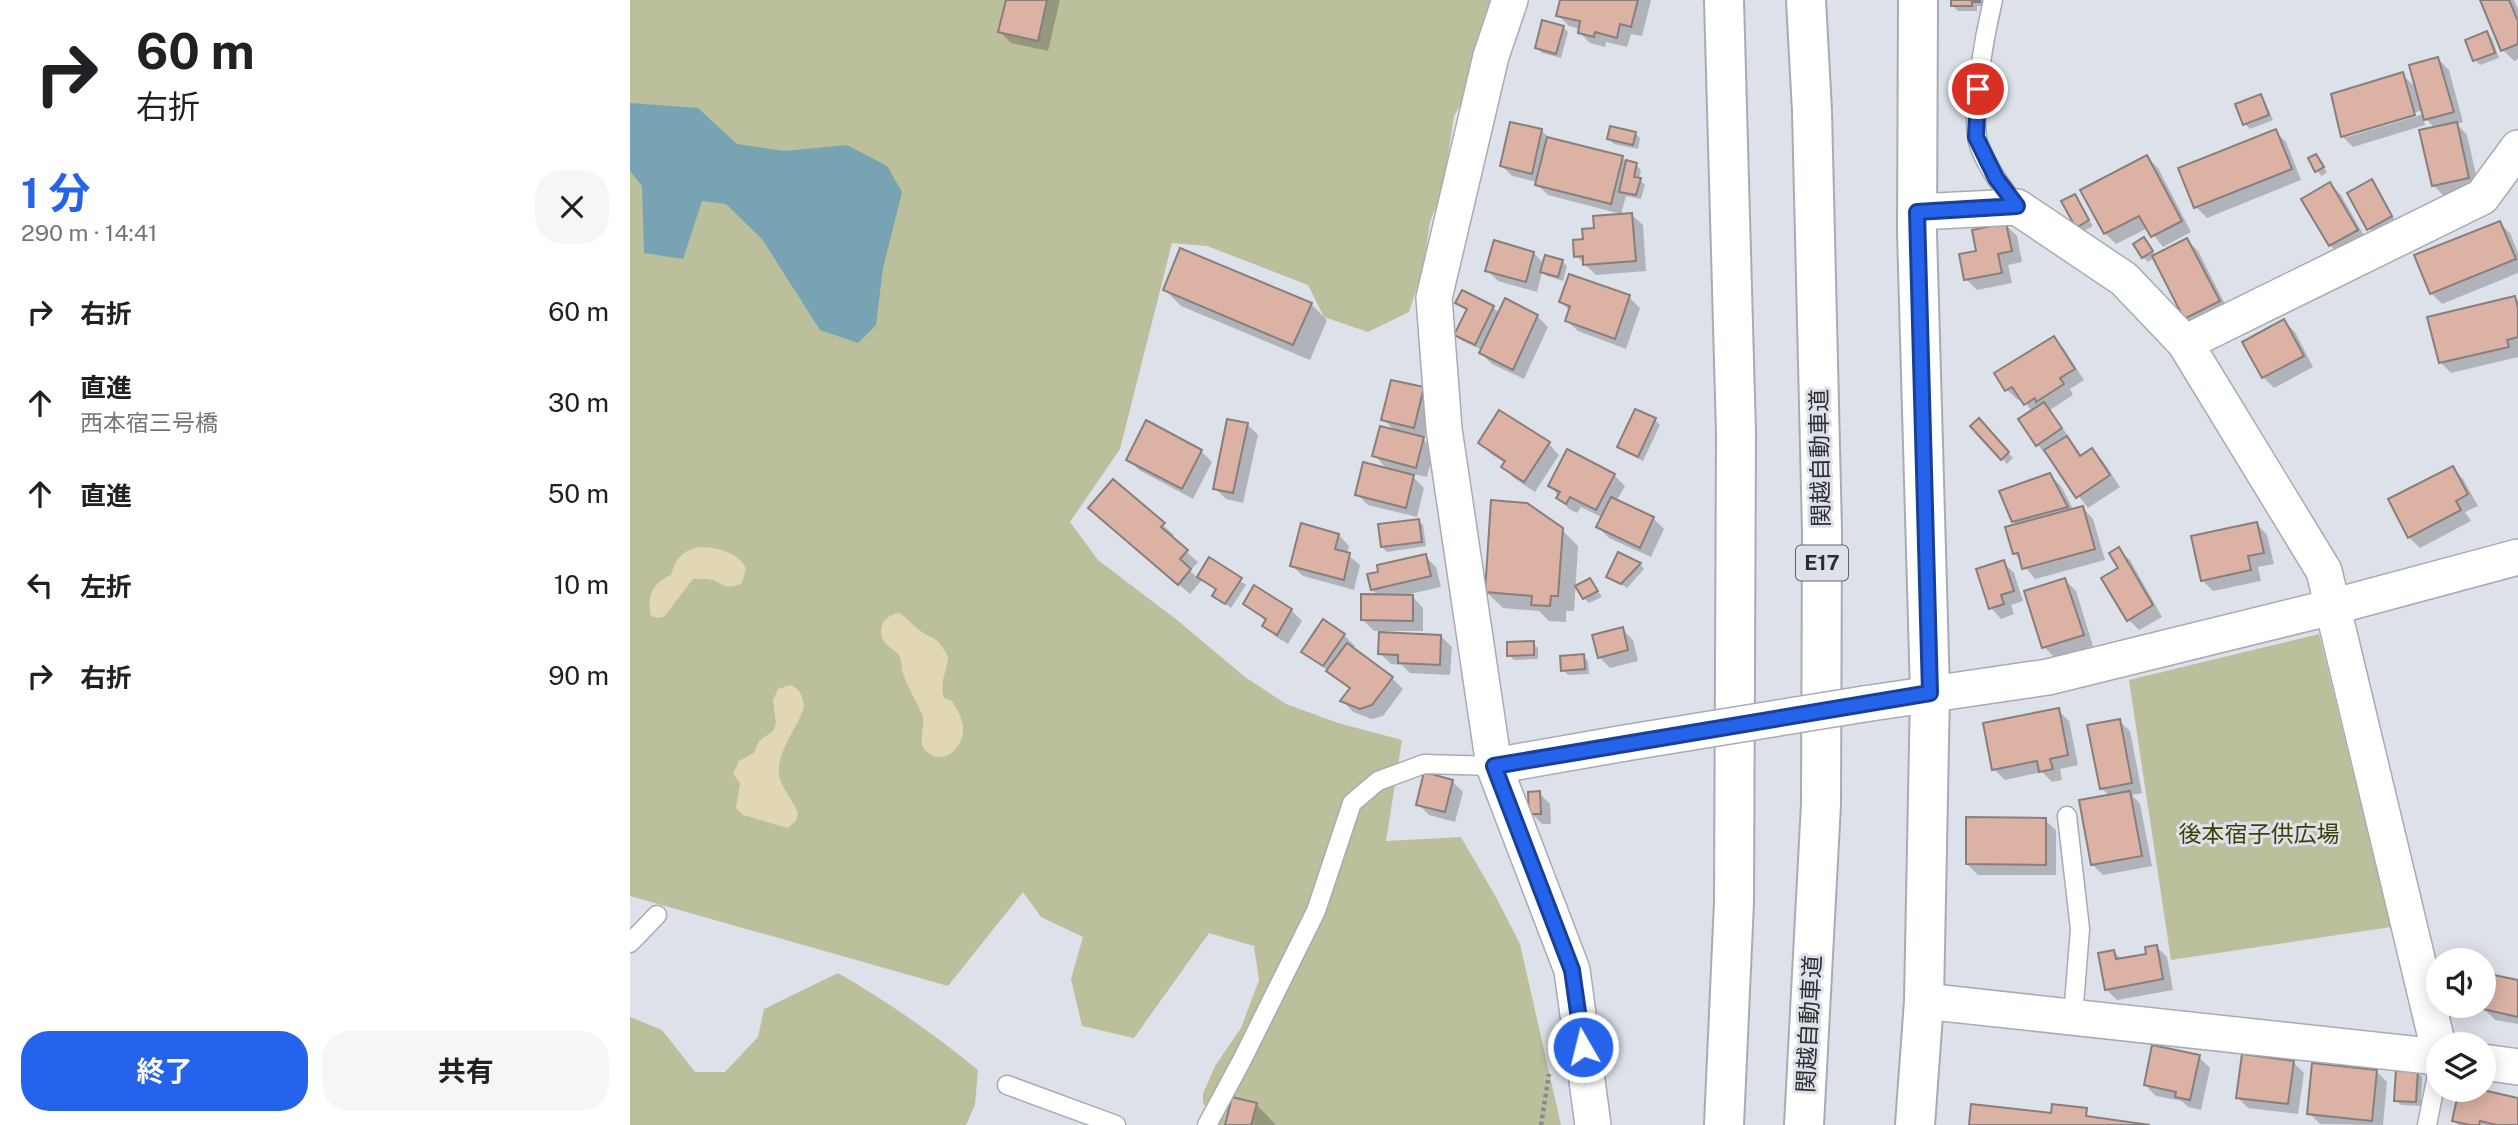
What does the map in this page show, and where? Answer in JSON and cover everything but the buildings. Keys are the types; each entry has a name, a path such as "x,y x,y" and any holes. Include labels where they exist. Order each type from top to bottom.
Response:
{"main road":[{"path":"1724,0 1736,447 1734,902 1724,1125"},
{"name":"関越自動車道","path":"1804,1125 1821,804 1822,545 1807,0"},
{"path":"1915,1125 1924,1001 1930,693 1917,212 1918,0"}],"street":[{"path":"1510,0 1491,56 1434,298 1444,429 1494,766 1572,970 1594,1125"},
{"path":"2185,344 2482,197 2518,148"},
{"path":"1917,212 2017,206 2124,279 2185,344 2324,571 2435,1032"},
{"path":"1494,766 1930,693 2048,677 2332,607 2518,557"},
{"path":"1924,1001 2426,1056"},
{"path":"2496,1063 2518,1066"}],"lane":[{"path":"1993,0 1978,89 1976,137 1996,178 2017,206"},
{"path":"1207,1125 1316,911 1352,803 1378,780 1424,764 1494,766"},
{"path":"2067,816 2080,929 2073,1017"},
{"path":"630,943 657,915"},
{"path":"1007,1085 1116,1125"},
{"path":"2427,1125 2432,1102"}],"green space":[{"path":"630,0 1495,0 1473,84 1454,116 1443,189 1430,222 1423,268 1409,312 1368,332 1324,317 1308,285 1207,246 1172,243 1120,449 1070,522 1098,560 1177,620 1245,677 1286,704 1338,723 1402,740 1386,841 1461,837 1520,944 1561,1125 1216,1125 1203,1103 1203,1094 1215,1066 1241,1028 1259,980 1254,946 1209,933 1134,1038 1082,1026 1071,979 1083,937 1041,917 1023,892 948,986 630,896"},
{"name":"後本宿子供広場","path":"2319,634 2391,927 2171,960 2129,680"},
{"path":"838,973 910,1019 978,1070 975,1105 966,1125 630,1125 630,1017 662,1030 695,1072 725,1072 758,1037 764,1009"}],"sand":[{"path":"699,547 719,549 738,558 746,569 742,583 730,587 711,579 693,579 664,617 651,616 650,602 655,586 671,575 677,560 684,553"},
{"path":"899,613 936,640 948,657 943,693 944,698 952,701 960,716 963,734 957,747 946,756 933,756 923,747 922,714 904,676 900,657 886,644 881,634 885,620"},
{"path":"790,685 800,693 804,707 780,761 780,779 798,813 796,821 788,828 743,815 736,808 740,783 733,774 739,761 754,753 759,741 773,731 776,723 773,700 778,689"}],"water":[{"path":"630,103 698,108 737,144 784,151 847,145 887,166 902,192 883,268 876,325 858,343 820,330 762,239 726,204 702,201 683,259 644,253 642,186 630,171"}],"route":[{"path":"1583,1047 1572,970 1494,766 1930,693 1917,212 2017,206 1996,178 1976,137 1978,89"}]}
